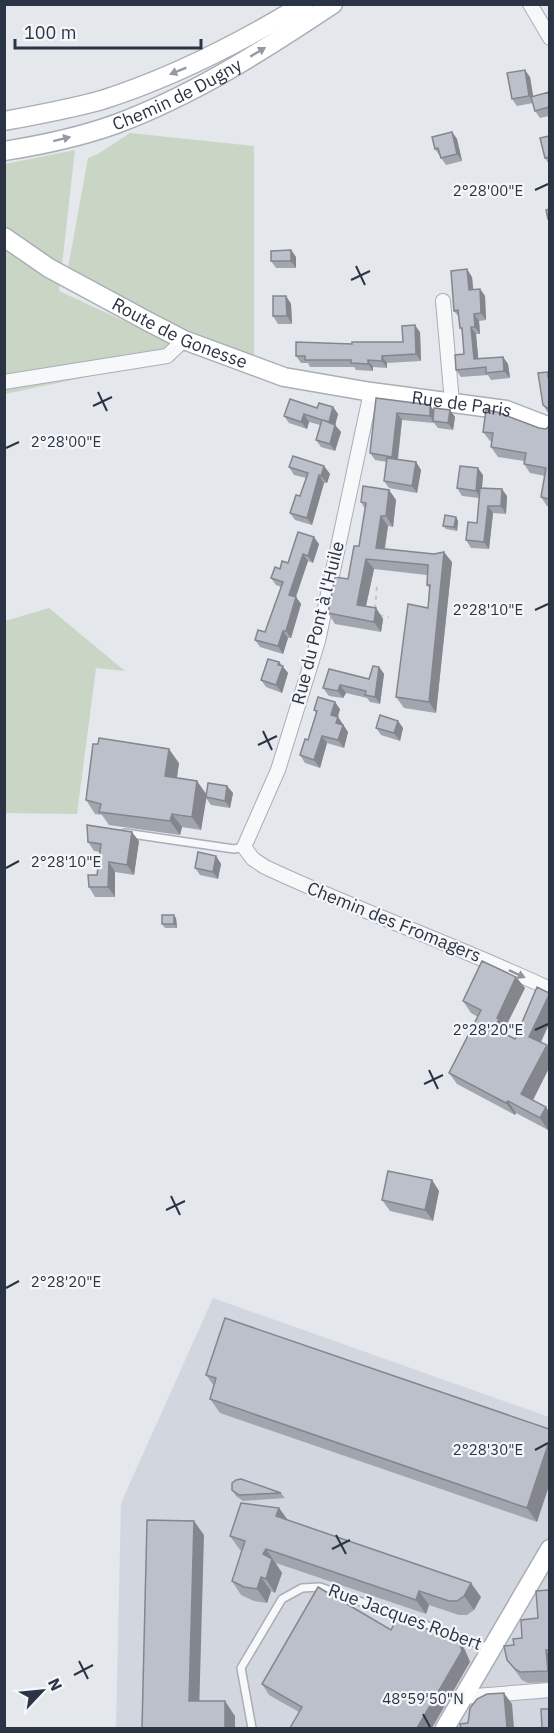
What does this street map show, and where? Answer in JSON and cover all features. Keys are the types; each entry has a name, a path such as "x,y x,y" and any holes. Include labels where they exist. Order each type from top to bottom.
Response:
{"street":[{"name":"Chemin de Dugny","path":"4,121 102,100 152,82 199,63 246,39 304,4"},
{"name":"Chemin de Dugny","path":"4,151 98,130 140,115 210,82 333,4"},
{"path":"530,4 549,38"},
{"name":"Route de Gonesse","path":"4,237 49,268 184,340 284,377 371,392"},
{"path":"443,301 452,402"},
{"path":"4,382 167,356 184,340"},
{"name":"Rue de Paris","path":"371,392 506,410 549,427"},
{"name":"Rue du Pont à l'Huile","path":"244,847 278,770 318,641 371,392"},
{"name":"Chemin des Fromagers","path":"244,847 253,860 265,867 407,930 485,959 549,989"},
{"path":"445,1728 549,1549"},
{"path":"463,1697 549,1690"}],"lane":[{"path":"119,832 234,849 244,847"},
{"name":"Rue Jacques Robert","path":"252,1728 241,1668 282,1599 302,1588 320,1587 492,1649"}],"path":[{"path":"377,585 375,614 389,617"}],"shaded area":[{"path":"213,1298 549,1417 549,1728 116,1728 121,1503"}],"green space":[{"path":"130,133 254,146 254,357 189,335 122,301 68,268 88,158"},
{"path":"75,150 59,291 187,350 168,360 5,394 5,164"},
{"path":"49,608 125,671 96,668 77,814 5,813 5,621"}],"building":[{"path":"525,70 529,96 512,99 507,73"},
{"path":"549,92 549,107 535,111 531,97"},
{"path":"452,132 457,154 441,158 438,148 435,149 432,137"},
{"path":"549,136 549,157 545,158 540,138"},
{"path":"291,250 291,261 271,261 271,251"},
{"path":"467,269 469,290 480,289 481,313 474,314 475,327 471,327 474,359 503,357 504,371 486,373 486,367 456,370 455,355 464,354 458,310 454,311 451,271"},
{"path":"273,296 286,296 287,316 273,316"},
{"path":"415,325 416,354 382,356 382,361 368,360 368,364 351,363 351,360 305,360 305,356 296,356 296,342 352,344 352,342 403,342 402,326"},
{"path":"548,372 549,409 543,405 538,373"},
{"path":"376,398 430,405 430,416 397,413 392,457 370,453"},
{"path":"290,399 317,408 319,403 333,407 329,422 323,420 335,425 330,444 316,440 322,420 304,414 301,422 284,416"},
{"path":"434,408 450,410 448,423 433,421"},
{"path":"486,410 539,428 546,429 549,426 549,499 541,497 546,468 524,464 526,453 491,447 493,433 483,432"},
{"path":"293,456 324,466 321,476 319,475 307,518 290,513 296,495 300,496 308,473 289,467"},
{"path":"387,458 416,462 412,486 384,481"},
{"path":"460,466 478,468 476,491 457,488"},
{"path":"363,486 389,490 386,516 381,516 376,548 434,554 444,552 429,702 396,697 408,604 428,608 430,585 427,585 428,565 366,559 357,605 376,608 374,622 328,613 335,577 348,579 354,546 359,546 366,503 361,502"},
{"path":"480,488 502,489 501,506 488,506 484,542 466,540 468,522 477,523"},
{"path":"445,515 456,517 454,527 443,526"},
{"path":"298,532 314,537 308,556 303,554 289,595 296,597 286,631 283,631 278,646 255,640 258,630 265,632 283,582 271,578 275,567 280,569 282,561 288,563"},
{"path":"268,659 279,662 278,665 283,666 276,685 261,680"},
{"path":"373,666 379,667 375,697 365,695 366,691 340,685 338,691 323,688 329,669 369,679"},
{"path":"318,697 335,702 331,715 338,717 336,723 343,725 338,740 322,736 314,760 300,755 305,739 308,740 317,711 314,710"},
{"path":"380,715 398,721 394,733 376,728"},
{"path":"99,738 169,749 165,776 197,781 192,817 172,814 170,821 99,812 101,804 86,800 93,744 98,744"},
{"path":"208,783 227,786 225,801 206,797"},
{"path":"87,825 132,832 127,865 109,862 108,887 89,887 88,875 97,875 101,844 88,842"},
{"path":"198,852 216,856 213,872 195,868"},
{"path":"162,915 174,915 174,924 162,924"},
{"path":"482,961 516,977 494,1028 515,1039 537,987 549,993 529,1037 547,1045 521,1094 546,1107 540,1118 449,1073 481,1010 463,1001"},
{"path":"388,1171 432,1180 425,1210 382,1200"},
{"path":"225,1318 549,1429 549,1442 527,1508 210,1399 216,1378 206,1375"},
{"path":"241,1479 281,1493 239,1495 232,1490 232,1483"},
{"path":"241,1503 279,1508 276,1516 471,1583 464,1596 457,1601 449,1601 419,1591 416,1600 266,1549 263,1554 272,1559 266,1579 261,1577 257,1589 244,1587 232,1581 245,1541 230,1536"},
{"path":"147,1520 194,1521 189,1701 225,1701 225,1728 142,1728"},
{"path":"318,1587 391,1630 397,1619 458,1639 462,1651 417,1728 290,1728 302,1707 262,1684"},
{"path":"549,1590 549,1650 546,1650 548,1671 520,1672 507,1660 504,1646 514,1645 513,1639 522,1638 521,1620 538,1618 536,1591"},
{"path":"504,1693 507,1728 461,1728 460,1724 468,1723 470,1708 477,1699 487,1694"},
{"path":"541,1709 549,1709 549,1728 542,1728"}]}
